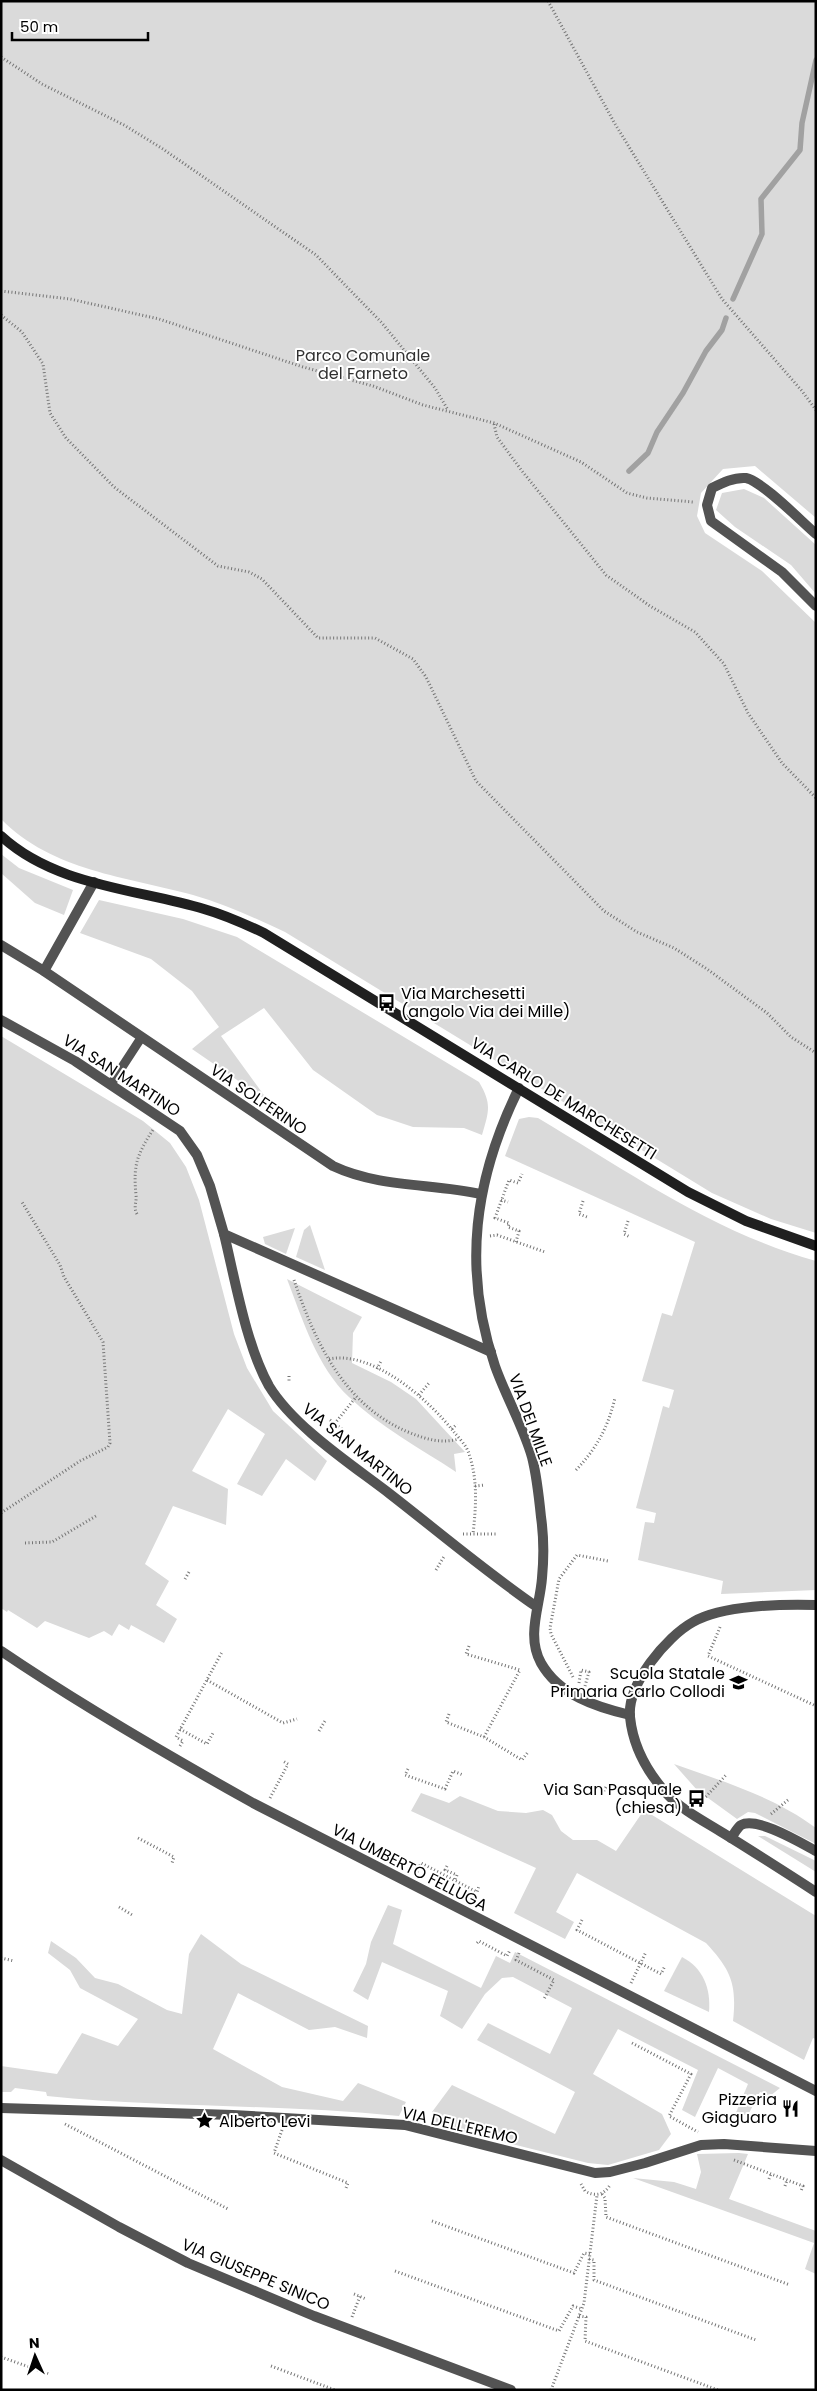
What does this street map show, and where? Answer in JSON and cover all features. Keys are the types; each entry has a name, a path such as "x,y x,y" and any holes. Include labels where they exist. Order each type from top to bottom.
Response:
{"main road":[{"name":"VIA CARLO DE MARCHESETTI","path":"1,836 29,857 94,882 204,909 264,933 716,1206 768,1230 816,1246"}],"street":[{"path":"816,534 771,494 747,478 727,480 712,488 707,505 711,521 782,572 816,606"},
{"path":"44,971 94,882"},
{"name":"VIA SOLFERINO","path":"1,945 44,971 141,1038 276,1126 302,1147 343,1170 402,1184 460,1189 481,1194"},
{"name":"VIA SAN MARTINO","path":"1,1020 75,1061 168,1121 180,1131 190,1144 210,1186 248,1331 263,1373 272,1391 288,1412 340,1456 537,1607"},
{"name":"VIA DEI MILLE","path":"519,1088 502,1122 488,1164 481,1194 477,1220 477,1276 479,1298 491,1352 532,1457 536,1480 544,1551 534,1627 535,1645 541,1663 552,1677 570,1693 606,1709 630,1715"},
{"path":"224,1234 491,1352"},
{"path":"816,1605 786,1604 726,1611 693,1621 664,1645 642,1674 630,1715 635,1746 651,1774 668,1795 816,1892"},
{"name":"VIA UMBERTO FELLUGA","path":"1,1651 98,1713 253,1803 816,2091"},
{"path":"731,1838 738,1827 751,1823 787,1835 816,1851"},
{"name":"VIA DELL'EREMO","path":"1,2108 286,2118 406,2125 595,2173 610,2172 645,2164 701,2145 724,2144 816,2151"},
{"name":"VIA GIUSEPPE SINICO","path":"1,2160 119,2227 188,2263 314,2316 511,2390"}],"lane":[{"path":"111,1084 141,1038"}],"path":[{"path":"548,1 615,124 722,299 802,391 816,410"},
{"path":"1,57 42,84 124,125 163,149 316,255 382,323 435,388 448,410"},
{"path":"1,291 70,299 158,319 303,367 373,386 423,405 494,423 581,462 627,493 647,498 695,502 707,505"},
{"path":"1,315 22,332 43,364 50,413 66,438 114,487 218,566 249,572 262,579 318,638 375,638 413,659 426,677 476,781 604,911 637,932 674,948 707,969 767,1013 791,1037 816,1053"},
{"path":"494,423 497,437 522,471 606,575 650,606 694,632 724,664 748,713 782,763 816,798"},
{"path":"137,1214 133,1174 138,1157 155,1126"},
{"path":"516,1242 519,1231 508,1228 509,1223 495,1218 509,1180 518,1183 522,1174"},
{"path":"502,1200 508,1202"},
{"path":"583,1201 579,1214 588,1217"},
{"path":"1,1513 80,1461 108,1447 110,1442 104,1342 64,1277 60,1265 22,1202"},
{"path":"628,1222 624,1234 630,1236"},
{"path":"489,1236 497,1235 545,1252"},
{"path":"291,1272 307,1314 336,1373 356,1397 390,1422 414,1434 440,1442 460,1439"},
{"path":"329,1359 342,1356 355,1359 377,1369 419,1395 452,1429 469,1451 475,1486 473,1534"},
{"path":"377,1369 381,1361"},
{"path":"289,1376 289,1382"},
{"path":"419,1395 429,1383"},
{"path":"326,1434 356,1397"},
{"path":"576,1470 602,1436 610,1418 615,1398"},
{"path":"330,1420 343,1430"},
{"path":"452,1429 457,1424"},
{"path":"475,1486 485,1485"},
{"path":"25,1543 52,1542 96,1516"},
{"path":"458,1534 497,1534"},
{"path":"436,1570 448,1550"},
{"path":"584,1690 589,1672 581,1670 579,1683 574,1680 550,1628 559,1579 577,1555 608,1561"},
{"path":"185,1579 189,1572"},
{"path":"723,1619 708,1656 816,1706"},
{"path":"469,1646 466,1654 520,1670 484,1737"},
{"path":"178,1749 183,1741 176,1737 222,1652"},
{"path":"207,1680 283,1723 297,1719"},
{"path":"449,1714 446,1722 484,1737 522,1760 528,1752"},
{"path":"319,1731 325,1721"},
{"path":"180,1729 207,1744 213,1733"},
{"path":"274,1792 288,1764 283,1762"},
{"path":"408,1769 406,1775 444,1789 453,1771 463,1775"},
{"path":"701,1802 727,1774"},
{"path":"602,1794 606,1787"},
{"path":"138,1838 174,1857 172,1863"},
{"path":"416,1874 421,1863 477,1892 479,1886"},
{"path":"447,1866 445,1870 457,1876 455,1880"},
{"path":"119,1908 134,1916"},
{"path":"582,1920 577,1930 661,1974 665,1966"},
{"path":"477,1943 479,1941 507,1956 510,1949"},
{"path":"631,1983 646,1952"},
{"path":"519,1954 516,1960 554,1980 544,1999"},
{"path":"1,1958 14,1961"},
{"path":"632,2043 691,2074 669,2116 698,2131 701,2145"},
{"path":"286,2118 274,2153 348,2183 346,2188"},
{"path":"71,2127 228,2209"},
{"path":"727,2157 756,2170 804,2186 801,2192"},
{"path":"769,2179 771,2174"},
{"path":"785,2186 787,2180"},
{"path":"602,2194 605,2198 606,2217 790,2284"},
{"path":"551,2390 582,2309 597,2195"},
{"path":"432,2222 574,2273 584,2253 590,2254"},
{"path":"589,2260 594,2260 594,2280 756,2340"},
{"path":"395,2271 559,2331 573,2306 582,2309"},
{"path":"354,2294 366,2299"},
{"path":"351,2318 360,2296"},
{"path":"578,2316 586,2317 585,2340 718,2390"},
{"path":"1,2357 49,2374"},
{"path":"36,2369 39,2359"},
{"path":"271,2366 336,2390"}],"green space":[{"name":"Parco Comunale del Farneto","path":"1,1 816,1 816,518 755,466 723,469 701,493 697,516 705,533 762,571 816,623 816,1233 771,1219 712,1193 285,932 240,912 193,895 91,870 67,861 43,850 21,836 1,819"},
{"path":"744,489 764,498 816,545 816,594 791,565 735,527 716,510 722,493"},
{"path":"1,854 19,868 73,890 64,915 35,903 1,873"},
{"path":"99,900 183,919 237,937 479,1082 488,1102 482,1135 464,1128 413,1127 377,1115 313,1070 264,1008 221,1036 269,1102 192,1049 219,1027 192,991 151,959 80,933"},
{"path":"1,1036 143,1121 170,1143 186,1167 199,1200 234,1334 247,1368 273,1411 327,1461 315,1481 286,1459 262,1496 237,1484 265,1434 228,1409 192,1471 228,1489 226,1525 173,1506 145,1564 169,1581 156,1605 177,1619 164,1643 131,1625 129,1630 119,1624 112,1636 104,1631 89,1638 45,1621 37,1628 8,1610 7,1612 1,1608"},
{"path":"538,1118 672,1199 707,1217 779,1249 816,1261 816,1590 721,1594 723,1581 638,1560 645,1522 654,1523 656,1513 636,1508 663,1406 669,1408 674,1390 642,1381 662,1313 672,1316 695,1242 505,1156 519,1119"},
{"path":"310,1225 325,1270 296,1257 304,1230"},
{"path":"295,1228 286,1254 265,1244 263,1237"},
{"path":"287,1279 362,1317 353,1333 352,1363 391,1382 416,1399 465,1452 454,1454 456,1472 374,1418 338,1385 319,1357"},
{"path":"674,1764 748,1791 783,1807 816,1828 816,1844 755,1813 748,1812 737,1819 697,1790"},
{"path":"421,1793 449,1803 460,1796 498,1811 526,1813 543,1810 552,1815 561,1831 573,1840 597,1840 616,1851 644,1810 816,1916 816,2039 813,2038 804,2060 733,2021 734,1997 730,1978 721,1961 706,1943 577,1873 556,1912 574,1922 565,1939 514,1913 536,1868 411,1811"},
{"path":"758,1836 765,1836 816,1861 816,1872"},
{"path":"388,1905 402,1910 393,1944 481,1988 496,1956 510,1963 515,1952 780,2088 770,2096 760,2092 748,2115 735,2115 748,2084 718,2068 695,2117 682,2110 698,2070 618,2029 593,2074 662,2114 671,2134 659,2150 608,2165 588,2163 440,2126 432,2119 432,2112 452,2085 555,2134 575,2092 477,2040 488,2023 550,2054 572,2008 513,1977 502,1978 485,1994 462,2029 440,2016 448,1991 382,1962 368,2000 353,1991 366,1964 371,1942"},
{"path":"201,1934 241,1964 368,2026 367,2038 335,2027 309,2030 238,1993 213,2049 282,2087 343,2101 358,2083 406,2102 399,2116 355,2112 91,2100 47,2096 46,2092 15,2088 11,2092 1,2092 1,2066 57,2074 82,2033 118,2046 138,2019 80,1988 70,1970 48,1953 51,1941 76,1958 95,1978 118,1984 167,2010 182,2014 189,1954"},
{"path":"682,1957 695,1967 704,1980 709,1995 709,2012 664,1991"},
{"path":"697,2154 748,2154 729,2199 816,2231 816,2274 805,2269 814,2243 633,2178 674,2182 696,2189 701,2172"}],"waterway":[{"path":"733,299 762,234 761,199 800,150 802,123 816,60"},
{"path":"629,471 648,453 657,432 683,393 706,351 722,330 726,318"}],"place":[{"name":"Via Marchesetti (angolo Via dei Mille)","path":"387,1002"},
{"name":"Scuola Statale Primaria Carlo Collodi","path":"739,1682"},
{"name":"Via San Pasquale (chiesa)","path":"696,1798"},
{"name":"Pizzeria Giaguaro","path":"791,2108"},
{"name":"Alberto Levi","path":"205,2121"}]}
